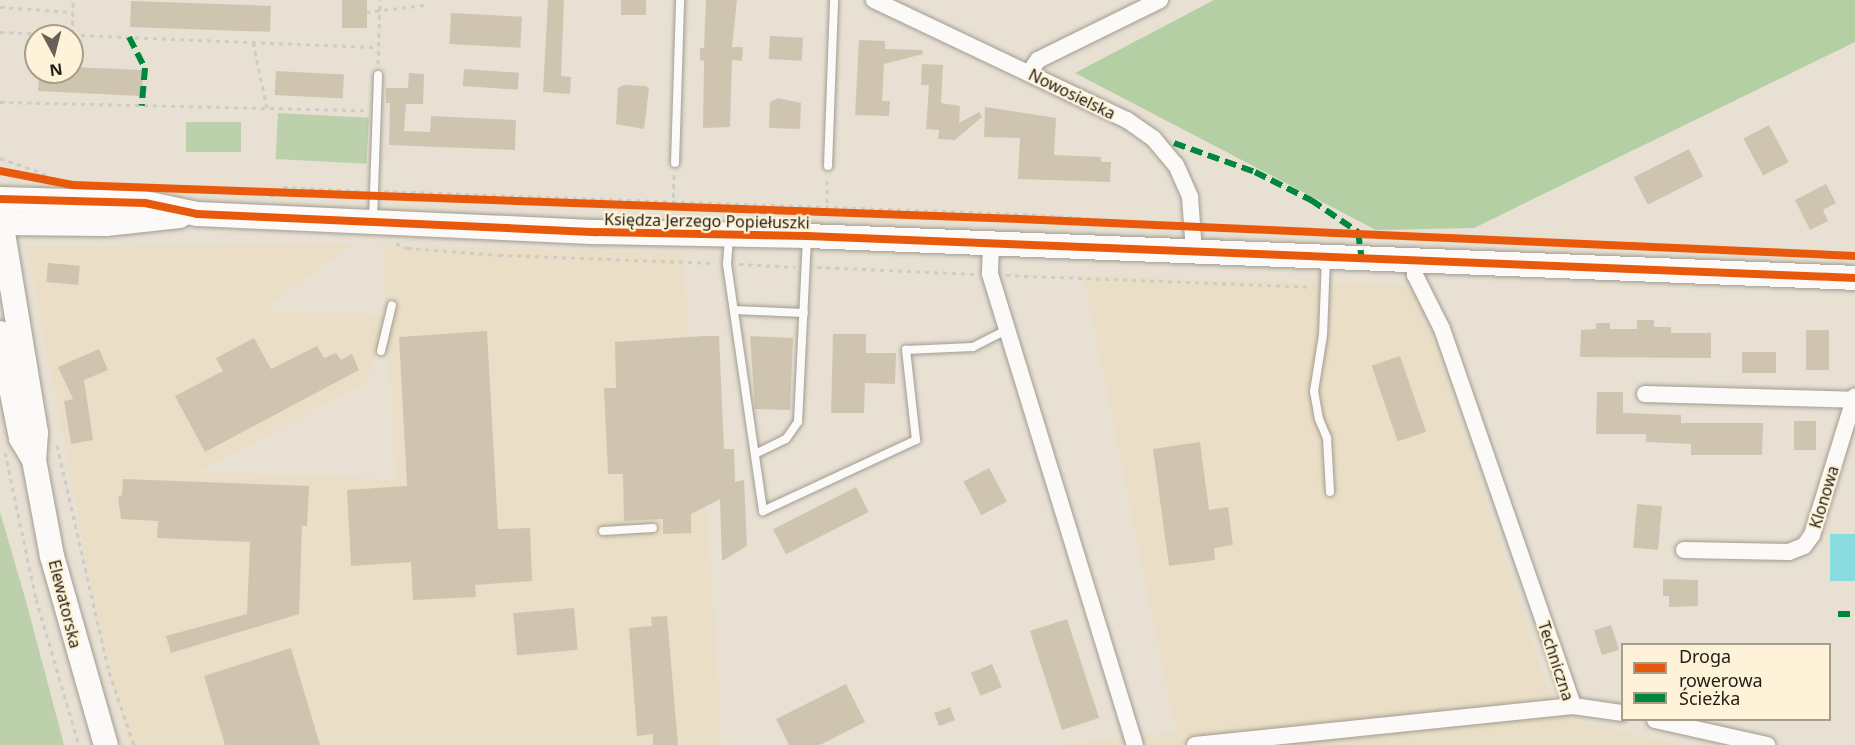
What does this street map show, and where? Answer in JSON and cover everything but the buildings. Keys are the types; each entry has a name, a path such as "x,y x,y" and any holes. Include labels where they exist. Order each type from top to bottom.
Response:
{"street":[{"path":"1029,73 1038,60 1160,0"},
{"name":"Nowosielska","path":"885,2 1127,120 1153,138 1184,180 1194,235"},
{"name":"Księdza Jerzego Popiełuszki","path":"0,215 145,203 197,214 991,244 1194,235 1326,257 1855,278"},
{"name":"Elewatorska","path":"0,215 36,433 34,460 61,596 106,745"},
{"path":"991,244 990,274 1135,745"},
{"name":"Techniczna","path":"1195,745 1573,706 1442,329 1415,275 1415,261"},
{"name":"Elewatorska","path":"0,333 21,438 34,460"},
{"name":"Klonowa","path":"1645,393 1855,398 1812,535 1804,546 1789,552 1684,550"},
{"path":"1573,706 1621,712"},
{"path":"1659,721 1767,745"}],"lane":[{"path":"675,163 680,0"},
{"path":"828,166 834,0"},
{"path":"373,220 378,75"},
{"path":"729,235 728,264 763,511 916,440 906,350 973,347 1007,330"},
{"path":"755,454 786,439 798,422 807,236"},
{"path":"1326,257 1323,335 1314,391 1319,419 1327,438 1330,492"},
{"path":"381,351 392,305"},
{"path":"734,310 804,313"},
{"path":"603,531 652,528"}],"path":[{"path":"72,24 73,0"},
{"path":"84,35 378,47 380,0"},
{"path":"366,12 379,14 425,5"},
{"path":"0,7 73,12"},
{"path":"0,32 24,33"},
{"path":"253,42 267,108"},
{"path":"0,102 377,111"},
{"path":"673,203 675,163"},
{"path":"827,209 828,166"},
{"path":"4,171 56,181"},
{"path":"264,192 827,209 1194,235 1855,254"},
{"path":"262,203 276,192"},
{"path":"54,434 106,660 134,745"},
{"path":"2,441 36,599 79,745"}],"shaded area":[{"path":"354,244 261,310 386,315 383,245 682,253 712,578 722,745 130,745 103,648 27,246","holes":["387,324 395,479 198,472 366,383"]},
{"path":"1083,275 1415,286 1549,692 1572,721 1683,745 1062,745 1176,732"}],"green space":[{"path":"1214,0 1855,0 1855,42 1474,228 1376,230 1075,73"},
{"path":"278,113 369,118 366,164 276,159"},
{"path":"186,122 241,122 241,152 186,152"},
{"path":"0,512 26,601 64,745 0,745"}],"water":[{"path":"1830,534 1855,534 1855,581 1830,581"}],"marked path":[{"path":"129,37 145,68 142,106"},
{"path":"1174,143 1255,172 1311,200 1358,232 1362,259"},
{"path":"1838,614 1855,614"}],"cycle path":[{"path":"0,171 73,185 1019,219 1855,256"},
{"path":"0,199 145,203 197,214 597,232 807,236 1855,278"}]}
